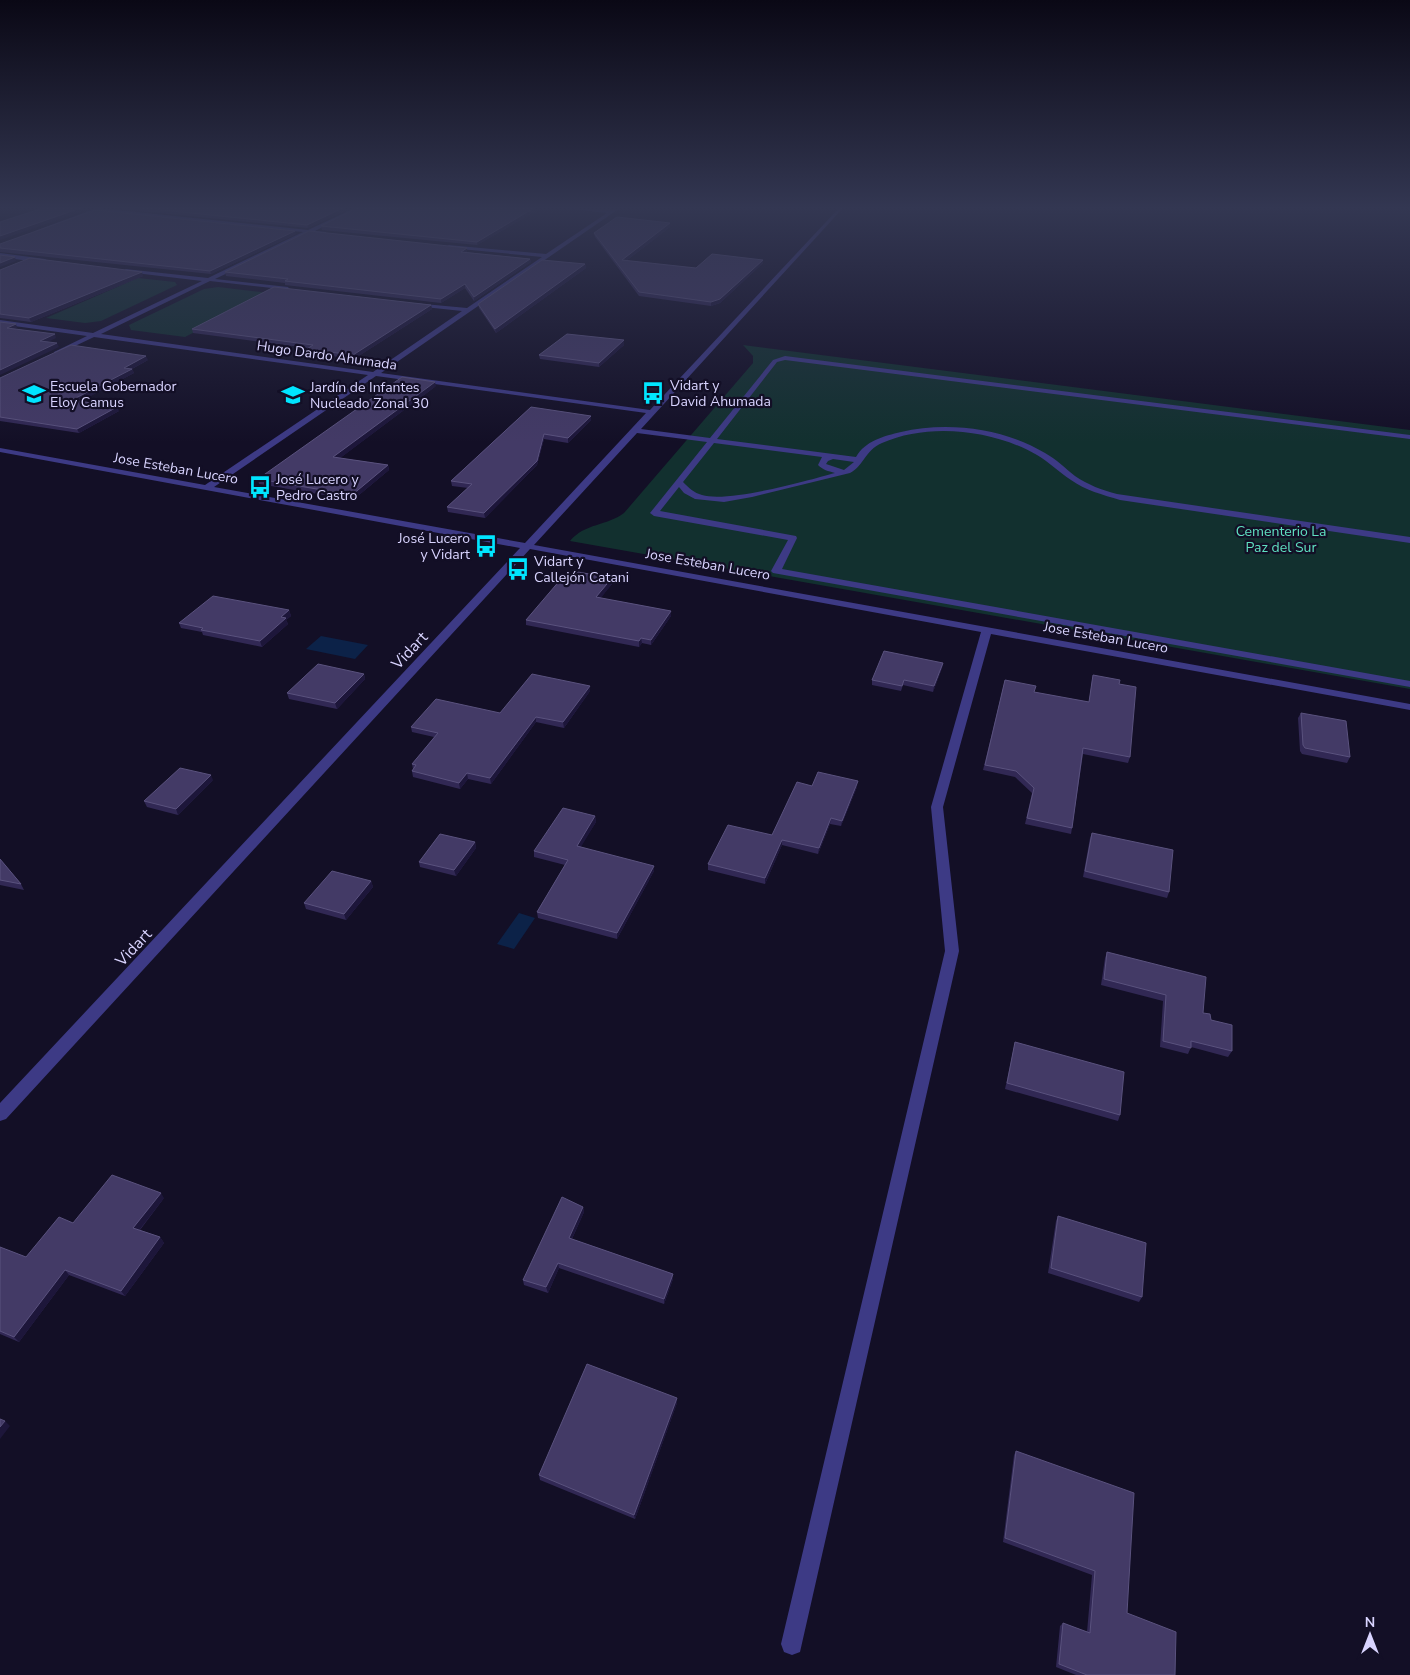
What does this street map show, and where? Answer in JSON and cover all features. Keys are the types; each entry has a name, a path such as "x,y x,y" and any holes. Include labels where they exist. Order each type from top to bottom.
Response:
{"street":[{"path":"51,355 195,286"},
{"path":"262,286 295,290"},
{"path":"208,487 503,286"},
{"name":"Vidart","path":"0,1114 768,286"},
{"path":"410,303 468,310"},
{"name":"Hugo Dardo Ahumada","path":"0,322 651,412"},
{"path":"1410,437 785,358 775,361 654,514 793,538 776,571 1410,684"},
{"path":"634,430 859,460"},
{"path":"679,482 683,488 700,497 713,500 730,499 846,472 853,468 869,447 892,436 945,430 983,433 1025,445 1040,453 1074,479 1087,486 1120,497 1410,540"},
{"name":"Jose Esteban Lucero","path":"0,450 1410,707"},
{"path":"834,456 825,459 822,465 833,471 846,472"},
{"path":"792,1644 952,951 937,808 987,630"}],"green space":[{"path":"119,286 175,286 101,321 85,323 46,318"},
{"path":"218,287 270,293 185,337 131,330 129,325 204,289"},
{"name":"Cementerio La Paz del Sur","path":"743,345 1410,430 1410,689 570,541 582,531 624,513 753,363 753,356"}],"water":[{"path":"321,636 368,645 355,659 306,649"},
{"path":"519,913 535,918 514,949 497,944"}],"building":[{"path":"0,286 107,286 29,318 0,314"},
{"path":"330,286 462,286 441,299"},
{"path":"466,286 490,286 474,297"},
{"path":"504,286 554,286 495,329 478,304"},
{"path":"635,286 734,286 720,299 711,302 639,292"},
{"path":"274,287 431,305 353,355 307,349 313,345 192,329"},
{"path":"0,322 16,324 7,328 55,334 40,341 57,343 0,370"},
{"path":"567,334 624,340 599,363 539,355"},
{"path":"71,345 146,356 124,368 132,369 72,400 117,407 77,429 0,417 0,378"},
{"path":"402,377 435,382 333,457 388,465 352,495 258,479"},
{"path":"531,407 591,416 568,438 544,434 537,461 484,513 447,507 472,484 451,481"},
{"path":"578,572 612,578 596,597 671,611 651,640 641,638 639,641 526,620 561,579 571,580"},
{"path":"213,596 289,610 281,617 286,618 260,641 201,630 203,628 179,623"},
{"path":"884,651 943,663 934,686 904,680 902,686 872,680"},
{"path":"318,664 364,674 335,703 287,693"},
{"path":"532,674 590,686 563,722 536,717 490,778 467,773 459,783 412,771 416,765 412,764 438,733 411,727 436,699 500,713"},
{"path":"1093,675 1120,680 1119,684 1136,687 1130,757 1083,748 1072,828 1027,818 1034,788 1016,771 985,765 1005,680 1036,686 1034,692 1089,702"},
{"path":"1301,713 1346,721 1350,757 1305,748 1303,745"},
{"path":"180,768 211,775 176,809 144,801"},
{"path":"818,772 858,781 842,821 831,818 819,848 782,840 765,878 708,864 728,825 772,835 797,782 812,786"},
{"path":"563,808 595,816 577,846 654,866 617,933 537,912 568,860 534,851"},
{"path":"1092,833 1173,850 1169,892 1085,871"},
{"path":"440,834 475,842 454,870 419,862"},
{"path":"0,859 21,884 0,880"},
{"path":"332,871 371,881 344,914 304,903"},
{"path":"1107,952 1206,977 1203,1013 1210,1014 1211,1020 1232,1025 1232,1051 1191,1041 1191,1048 1163,1041 1166,995 1104,979"},
{"path":"1015,1042 1124,1072 1120,1115 1007,1083"},
{"path":"112,1175 161,1193 133,1228 160,1237 121,1291 65,1270 14,1337 0,1331 0,1247 26,1257 59,1217 73,1223"},
{"path":"562,1197 583,1207 569,1238 673,1274 664,1299 558,1263 546,1287 523,1280"},
{"path":"1058,1216 1146,1243 1142,1297 1051,1268"},
{"path":"587,1364 677,1398 634,1515 539,1475"},
{"path":"0,1419 5,1421 0,1427"},
{"path":"1016,1451 1134,1493 1127,1613 1176,1632 1175,1675 1087,1675 1059,1664 1063,1623 1090,1633 1095,1571 1005,1538"}],"place":[{"name":"Vidart y David Ahumada","path":"653,393"},
{"name":"Escuela Gobernador Eloy Camus","path":"34,394"},
{"name":"Jardín de Infantes Nucleado Zonal 30","path":"293,395"},
{"name":"José Lucero y Pedro Castro","path":"260,487"},
{"name":"José Lucero y Vidart","path":"486,546"},
{"name":"Vidart y Callejón Catani","path":"518,569"}]}
